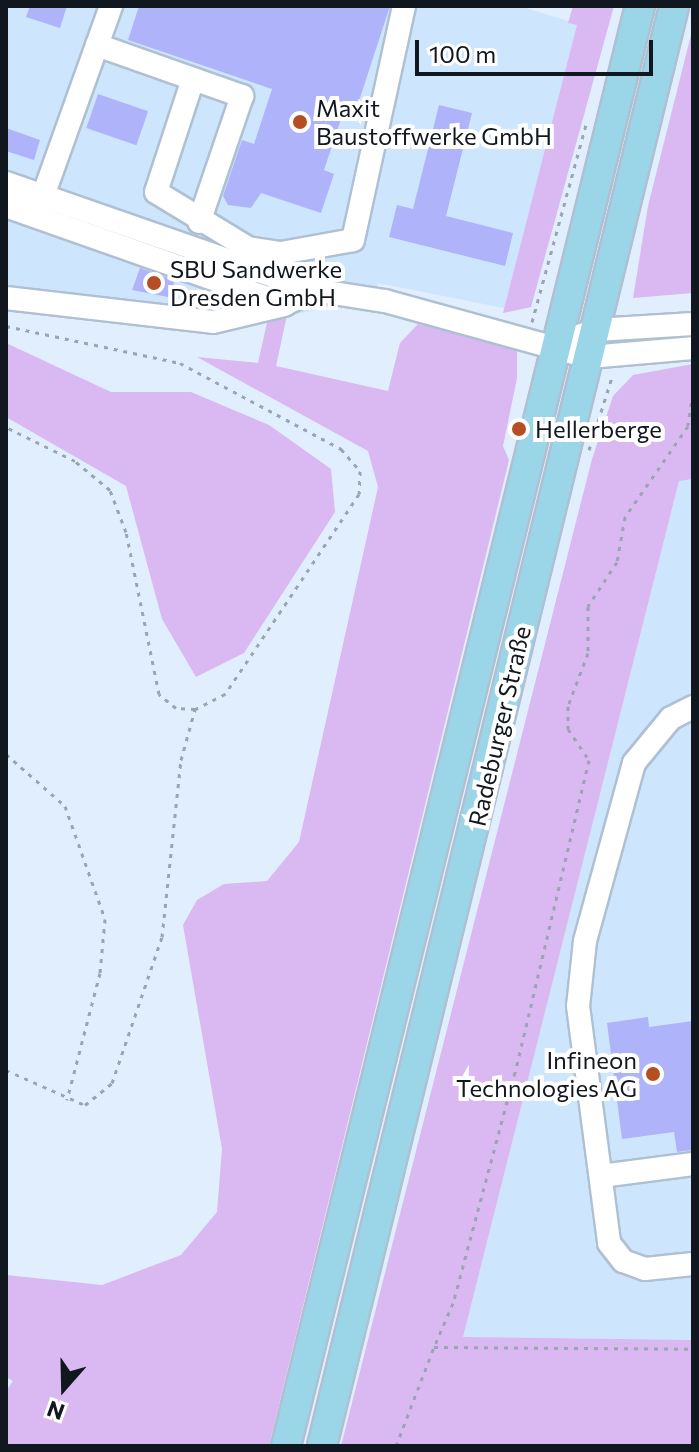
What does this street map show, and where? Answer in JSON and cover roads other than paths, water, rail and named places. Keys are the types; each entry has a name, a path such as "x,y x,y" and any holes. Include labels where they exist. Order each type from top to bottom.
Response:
{"main road":[{"name":"Radeburger Straße","path":"286,1446 640,6"},
{"name":"Radeburger Straße","path":"322,1446 674,6"}],"street":[{"path":"193,79 156,192 199,222 248,248 281,253 353,240 404,6"},
{"path":"43,196 97,45 103,8"},
{"path":"97,45 242,96 199,222"},
{"path":"6,183 314,290 385,301 556,344 693,348"},
{"path":"6,206 285,304"},
{"path":"6,298 213,322 285,304 314,290"},
{"path":"593,343 693,324"},
{"path":"693,707 671,718 634,763 585,941 578,1006 609,1243 623,1261 645,1269 693,1264"},
{"path":"601,1176 693,1164"}],"place":[{"name":"Maxit Baustoffwerke GmbH","path":"300,122"},
{"name":"SBU Sandwerke Dresden GmbH","path":"154,283"},
{"name":"Hellerberge","path":"519,429"},
{"name":"Infineon Technologies AG","path":"653,1074"}]}
